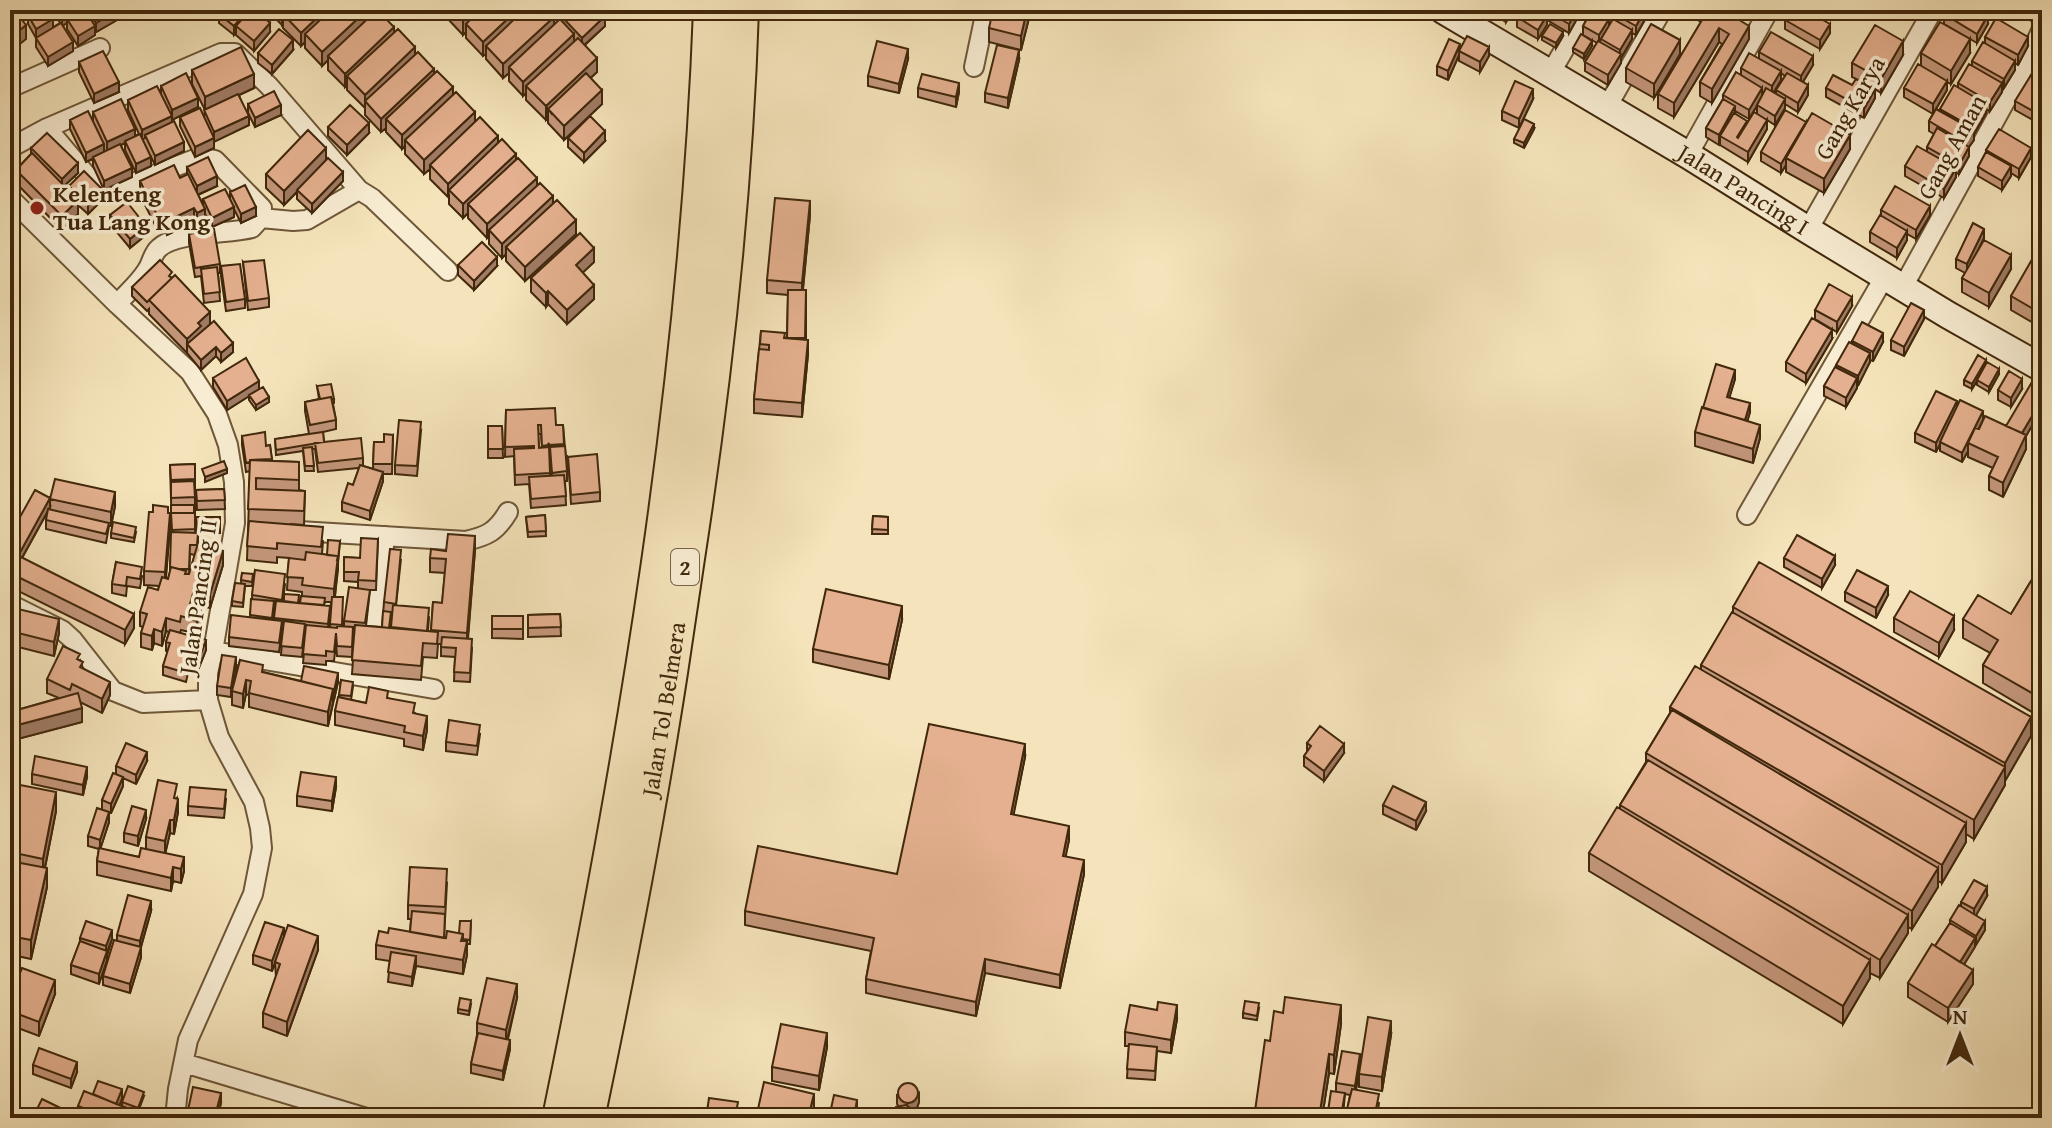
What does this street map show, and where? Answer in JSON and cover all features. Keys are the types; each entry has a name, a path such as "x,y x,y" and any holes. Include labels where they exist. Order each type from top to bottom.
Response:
{"highway":[{"name":"Jalan Tol Belmera","path":"560,1118 608,877 633,731 679,409 700,191 711,10"},
{"name":"Jalan Tol Belmera","path":"587,1118 653,777 701,465 728,211 741,10"}],"main road":[{"name":"Jalan Pancing I","path":"1443,10 1478,19 1550,74 1948,315 2042,368"}],"street":[{"path":"974,67 986,10"},
{"path":"1550,74 1587,10"},
{"path":"1607,107 1662,10"},
{"path":"1688,155 1769,10"},
{"name":"Gang Karya","path":"1808,230 1933,10"},
{"name":"Gang Aman","path":"1747,515 2022,71 2042,29"},
{"path":"10,88 100,48"},
{"path":"10,148 47,128 221,53 235,53 269,86 359,190 372,198 448,271"},
{"path":"2022,71 2042,83"},
{"path":"47,128 95,185 104,190 115,190 195,159 205,158 215,160 262,208 261,218 252,228 171,240 161,245 146,272 117,304"},
{"path":"261,218 307,220 359,190"},
{"name":"Jalan Pancing II","path":"10,198 190,372 217,414 228,445 242,524 208,673 208,700 219,737 254,802 262,848 253,894 188,1040 175,1118"},
{"path":"281,528 466,541 484,537 499,527 508,512"},
{"path":"375,633 385,536"},
{"path":"10,604 62,630 113,691 143,703 208,700"},
{"path":"213,651 434,689"},
{"path":"184,1063 367,1118"}],"building":[{"path":"10,10 14,10 26,25 10,38"},
{"path":"36,10 48,10 53,19 36,29 28,15"},
{"path":"58,10 73,10 62,17"},
{"path":"83,10 95,26 78,36 67,19"},
{"path":"88,10 117,10 96,23"},
{"path":"222,10 248,10 234,26 219,14"},
{"path":"250,10 256,10 270,23 254,41 236,26"},
{"path":"288,10 325,10 301,33 283,14"},
{"path":"331,10 367,10 322,52 305,34"},
{"path":"377,10 394,27 345,74 328,56"},
{"path":"452,10 474,10 463,21"},
{"path":"480,10 517,10 483,42 466,24"},
{"path":"524,10 547,10 554,17 503,64 486,46"},
{"path":"572,10 599,10 605,16 582,38 563,18"},
{"path":"993,10 1027,10 1021,36 989,28"},
{"path":"1521,10 1538,10 1547,15 1538,30 1517,17"},
{"path":"1545,10 1577,10 1569,24"},
{"path":"1592,10 1609,19 1599,35 1583,26"},
{"path":"1622,10 1645,10 1636,26 1618,16"},
{"path":"1708,10 1723,10 1749,26 1712,89 1700,82 1729,34 1719,28 1674,103 1658,94"},
{"path":"1791,10 1805,10 1830,24 1820,40 1785,20"},
{"path":"1946,10 1980,10 1988,15 1977,34 1944,14"},
{"path":"1996,18 2028,37 2018,55 1985,37"},
{"path":"560,19 574,34 523,82 509,67"},
{"path":"1613,19 1632,30 1620,50 1601,39"},
{"path":"1940,22 1970,39 1951,71 1921,53"},
{"path":"61,23 73,42 48,57 36,38"},
{"path":"1550,24 1563,32 1556,43 1542,36"},
{"path":"1651,24 1680,40 1654,84 1626,68"},
{"path":"1875,25 1903,41 1881,79 1852,63"},
{"path":"279,29 293,40 272,65 258,53"},
{"path":"398,29 415,47 365,95 347,76"},
{"path":"1771,32 1813,56 1801,76 1759,52"},
{"path":"1581,34 1592,41 1584,54 1573,48"},
{"path":"1467,36 1489,47 1480,62 1459,51"},
{"path":"578,38 597,58 546,106 526,86"},
{"path":"1449,39 1460,44 1448,71 1437,66"},
{"path":"877,41 908,49 899,84 868,76"},
{"path":"1598,41 1621,54 1608,75 1585,62"},
{"path":"1983,42 2015,61 2004,79 1972,61"},
{"path":"997,45 1019,50 1008,98 985,93"},
{"path":"2042,45 2042,62 2034,57"},
{"path":"241,47 254,74 205,97 192,70"},
{"path":"103,51 119,82 94,94 79,62"},
{"path":"418,52 434,69 381,119 365,101"},
{"path":"1749,53 1781,71 1772,86 1741,68"},
{"path":"1918,64 1947,81 1933,104 1904,88"},
{"path":"1969,64 2002,83 1990,102 1958,83"},
{"path":"437,71 453,87 402,135 386,119"},
{"path":"1736,72 1762,88 1749,110 1723,95"},
{"path":"186,73 198,98 172,110 161,86"},
{"path":"586,73 602,90 564,126 548,109"},
{"path":"1787,73 1808,85 1798,103 1776,90"},
{"path":"922,74 959,83 956,97 918,88"},
{"path":"1833,75 1852,85 1856,79 1875,89 1864,109 1826,88"},
{"path":"2031,75 2042,81 2042,116 2015,101"},
{"path":"1515,81 1533,89 1519,119 1502,111"},
{"path":"1954,85 1986,104 1972,127 1940,109"},
{"path":"157,86 172,116 142,130 128,100"},
{"path":"1766,88 1785,99 1775,116 1757,105"},
{"path":"274,91 281,105 255,118 248,104"},
{"path":"456,92 475,112 424,160 405,140"},
{"path":"10,93 16,106 10,108"},
{"path":"238,94 249,116 214,132 204,110"},
{"path":"121,99 135,129 107,142 93,112"},
{"path":"1723,99 1735,106 1719,135 1706,128"},
{"path":"350,105 369,123 347,145 328,127"},
{"path":"200,108 214,138 195,147 180,117"},
{"path":"1936,109 1974,130 1966,143 1929,121"},
{"path":"1785,110 1806,122 1781,164 1761,152"},
{"path":"88,111 104,144 86,153 70,120"},
{"path":"1754,112 1767,120 1748,152 1720,136 1734,113 1747,121 1738,138"},
{"path":"1812,113 1850,135 1824,179 1786,158"},
{"path":"590,116 605,131 584,153 568,138"},
{"path":"480,117 498,136 448,184 430,165"},
{"path":"1524,119 1534,124 1524,143 1514,139"},
{"path":"174,121 184,142 155,156 145,135"},
{"path":"1937,128 1969,147 1959,165 1927,147"},
{"path":"1999,129 2031,148 2019,169 1986,150"},
{"path":"308,130 326,148 284,191 266,174"},
{"path":"47,133 78,163 62,179 31,148"},
{"path":"140,134 151,157 136,164 125,141"},
{"path":"502,139 516,154 463,204 449,190"},
{"path":"120,144 132,168 104,181 93,157"},
{"path":"1917,146 1956,168 1944,189 1905,166"},
{"path":"1986,152 2011,166 2002,181 1978,167"},
{"path":"32,153 78,200 62,216 16,170"},
{"path":"208,157 217,176 197,186 187,167"},
{"path":"328,158 343,172 312,204 297,190"},
{"path":"518,158 537,178 487,224 468,204"},
{"path":"174,165 180,178 188,174 205,209 197,213 194,208 167,221 164,214 158,217 140,181"},
{"path":"84,171 103,190 88,205 69,186"},
{"path":"540,183 553,196 502,244 489,230"},
{"path":"245,185 256,207 241,214 230,192"},
{"path":"1895,186 1930,206 1916,230 1881,210"},
{"path":"225,189 234,207 212,218 203,199"},
{"path":"775,198 810,201 802,283 767,280"},
{"path":"557,200 576,220 525,267 506,247"},
{"path":"127,202 146,226 130,239 110,215"},
{"path":"2042,214 2042,235 2033,229"},
{"path":"1880,215 1907,231 1897,248 1870,232"},
{"path":"1973,223 1984,229 1967,264 1956,259"},
{"path":"214,229 220,264 195,268 189,234"},
{"path":"580,233 594,248 576,265 594,285 567,310 531,278"},
{"path":"1984,240 2011,255 1989,293 1962,278"},
{"path":"482,242 497,257 474,281 458,265"},
{"path":"2038,249 2042,251 2042,314 2011,296"},
{"path":"160,260 172,272 169,276 172,278 147,302 132,287"},
{"path":"264,260 269,298 248,301 243,262"},
{"path":"240,264 245,299 226,302 221,266"},
{"path":"217,267 220,292 204,294 201,269"},
{"path":"175,275 210,312 187,339 149,300"},
{"path":"1829,284 1852,297 1837,322 1815,310"},
{"path":"788,290 806,290 805,338 787,338"},
{"path":"1911,303 1924,310 1904,347 1891,340"},
{"path":"1812,318 1832,330 1806,374 1786,362"},
{"path":"214,321 233,343 221,353 216,347 201,360 187,344"},
{"path":"1862,322 1883,333 1873,352 1852,341"},
{"path":"761,331 785,333 784,338 808,340 802,403 754,399 759,349 769,350 769,345 760,344"},
{"path":"1849,342 1870,353 1858,376 1836,365"},
{"path":"1978,355 1986,360 1972,384 1964,380"},
{"path":"246,358 259,381 227,401 213,378"},
{"path":"1987,362 1999,369 1989,387 1977,380"},
{"path":"1716,364 1735,370 1727,397 1750,403 1745,420 1703,408"},
{"path":"1835,367 1857,378 1846,398 1824,386"},
{"path":"2009,371 2022,379 2011,398 1998,390"},
{"path":"2032,382 2042,388 2042,399 2022,433 2006,426"},
{"path":"331,384 334,399 320,399 317,386"},
{"path":"263,387 269,397 256,405 249,395"},
{"path":"1936,391 1957,401 1936,443 1915,433"},
{"path":"331,397 336,420 310,425 305,402"},
{"path":"1960,400 1983,411 1962,453 1940,442"},
{"path":"1702,407 1760,425 1753,449 1695,432"},
{"path":"555,408 556,425 563,425 564,444 548,443 542,446 541,425 538,425 539,448 549,447 550,473 515,475 514,449 534,446 505,447 506,410"},
{"path":"1985,416 2026,435 2003,483 1989,476 1998,457 1968,443"},
{"path":"399,420 421,422 417,466 395,465"},
{"path":"488,426 502,426 503,449 488,449"},
{"path":"265,432 266,446 270,445 272,459 246,463 242,436"},
{"path":"323,432 324,442 276,450 275,439"},
{"path":"384,434 393,435 392,464 373,464 374,442 384,442"},
{"path":"361,438 363,458 318,463 315,443"},
{"path":"565,446 567,471 552,473 550,447"},
{"path":"312,447 314,466 305,466 303,448"},
{"path":"597,454 600,492 571,495 568,457"},
{"path":"250,460 299,462 299,480 256,478 256,489 305,491 304,511 248,509"},
{"path":"224,461 227,469 205,477 202,469"},
{"path":"195,464 195,479 171,480 170,465"},
{"path":"360,465 383,472 370,511 342,502 348,483 353,485"},
{"path":"564,475 566,496 531,499 529,477"},
{"path":"55,479 115,492 111,512 50,499"},
{"path":"194,481 195,497 171,498 171,482"},
{"path":"224,489 225,500 197,501 196,490"},
{"path":"35,490 50,498 18,556 10,552 10,535"},
{"path":"153,505 168,507 170,513 165,572 144,571 149,512 153,512"},
{"path":"171,505 194,505 194,513 171,513"},
{"path":"48,509 109,523 106,534 46,520"},
{"path":"171,513 195,513 195,529 172,530"},
{"path":"545,515 546,531 528,532 526,517"},
{"path":"873,516 888,517 888,530 872,529"},
{"path":"196,517 220,517 220,529 197,529"},
{"path":"249,521 323,527 321,547 277,543 277,549 247,546"},
{"path":"113,522 136,527 134,538 111,533"},
{"path":"171,532 198,533 197,545 190,545 189,569 170,569"},
{"path":"448,534 475,536 467,633 431,630 433,602 442,603 446,559 430,558 431,549 446,551"},
{"path":"1797,535 1835,556 1822,579 1784,558"},
{"path":"361,538 378,539 376,581 358,580 359,572 344,572 344,557 360,558"},
{"path":"328,540 340,541 338,560 338,556 327,555"},
{"path":"198,543 223,551 210,594 194,590 190,604 201,608 197,621 181,616 180,622 166,618 162,632 154,629 152,636 141,633 147,614 140,612 148,587 158,590 162,577 168,579 171,567 189,574"},
{"path":"390,549 401,550 396,604 384,602"},
{"path":"306,552 338,556 334,589 302,585 303,578 287,577 289,558 305,560"},
{"path":"21,557 134,614 125,630 12,574"},
{"path":"116,562 142,567 140,579 127,577 126,586 112,584"},
{"path":"1759,562 2031,717 2005,763 1733,607"},
{"path":"2042,563 2042,688 2037,696 1983,665 1998,640 1963,619 1978,595 2011,614"},
{"path":"255,570 285,574 282,600 252,595"},
{"path":"1857,570 1888,586 1876,608 1845,592"},
{"path":"242,573 253,574 252,582 241,580"},
{"path":"235,583 245,584 243,603 232,601"},
{"path":"349,587 370,590 365,623 344,621"},
{"path":"826,589 902,606 889,665 813,649"},
{"path":"1910,591 1954,616 1939,643 1894,618"},
{"path":"284,594 299,595 298,603 284,601"},
{"path":"301,596 325,598 324,605 300,603"},
{"path":"332,597 343,597 342,625 330,624"},
{"path":"251,599 274,601 272,618 250,615"},
{"path":"276,601 330,606 328,624 274,618"},
{"path":"393,605 429,608 427,631 391,627"},
{"path":"10,607 59,619 54,642 10,631"},
{"path":"383,611 391,612 389,628 382,627"},
{"path":"1732,612 2005,767 1974,820 1701,665"},
{"path":"560,614 561,627 528,628 528,615"},
{"path":"231,615 282,621 279,643 229,637"},
{"path":"492,616 523,616 523,629 492,629"},
{"path":"284,621 305,624 302,648 281,646"},
{"path":"306,625 353,627 352,647 337,646 336,633 334,652 326,651 326,656 303,654"},
{"path":"355,625 438,632 437,644 423,643 421,666 352,660"},
{"path":"170,630 206,640 196,666 188,664 186,673 163,666 170,643 166,642"},
{"path":"442,637 472,639 470,673 454,672 456,648 441,647"},
{"path":"63,646 80,654 77,659 83,662 80,667 110,682 102,699 72,684 70,690 47,679"},
{"path":"222,655 236,657 231,688 217,686"},
{"path":"240,660 263,665 262,672 333,689 328,712 249,693 251,681 246,680 243,694 232,691"},
{"path":"304,666 338,673 334,691 301,681"},
{"path":"1695,666 1966,823 1942,865 1670,707"},
{"path":"341,680 353,682 351,696 339,695"},
{"path":"369,687 388,691 387,698 415,703 413,713 427,716 423,736 404,732 405,726 335,711 338,697 366,703"},
{"path":"78,693 82,708 10,727 10,712"},
{"path":"1672,710 1938,868 1912,911 1646,753"},
{"path":"449,720 480,725 477,746 446,742"},
{"path":"929,724 1025,744 1011,814 1069,826 1063,856 1084,860 1060,975 985,959 976,1002 866,979 874,938 745,911 758,846 897,874"},
{"path":"1320,726 1344,744 1324,771 1304,756 1311,746 1307,743"},
{"path":"126,743 147,752 136,775 116,766"},
{"path":"35,756 87,767 83,785 32,774"},
{"path":"1648,760 1908,915 1880,960 1620,805"},
{"path":"301,772 336,777 332,801 297,796"},
{"path":"113,773 123,777 111,804 102,800"},
{"path":"158,780 177,784 174,820 170,820 165,841 146,837"},
{"path":"10,783 56,792 43,859 10,852"},
{"path":"1393,786 1426,802 1416,821 1383,805"},
{"path":"190,787 226,790 224,809 188,806"},
{"path":"132,806 146,810 138,836 124,833"},
{"path":"1617,807 1870,960 1843,1006 1589,853"},
{"path":"97,808 109,812 100,840 88,836"},
{"path":"99,848 139,857 141,848 184,857 181,869 173,867 171,878 97,861"},
{"path":"10,861 47,868 31,940 10,936"},
{"path":"410,867 447,869 445,907 408,905"},
{"path":"1974,880 1987,887 1974,909 1961,902"},
{"path":"128,895 151,901 140,941 117,935"},
{"path":"1959,905 1985,921 1976,936 1950,920"},
{"path":"412,911 445,914 444,938 410,932"},
{"path":"86,921 112,930 106,946 80,938"},
{"path":"460,921 471,921 470,940 463,939 463,934 459,933"},
{"path":"265,922 284,928 272,961 253,955"},
{"path":"1950,923 1975,938 1960,962 1935,946"},
{"path":"288,925 318,936 287,1022 263,1013 280,964 275,962"},
{"path":"389,928 446,938 447,931 463,934 461,941 467,941 463,960 376,945 379,931 388,933"},
{"path":"10,938 17,939 10,973"},
{"path":"114,940 141,947 130,984 103,976"},
{"path":"80,941 107,951 99,974 71,965"},
{"path":"1932,944 1973,970 1948,1008 1908,983"},
{"path":"391,952 416,956 412,977 388,972"},
{"path":"22,968 55,980 39,1022 10,1011 10,999"},
{"path":"487,978 517,984 506,1030 477,1023"},
{"path":"1285,997 1341,1005 1334,1055 1329,1054 1319,1118 1254,1118 1265,1040 1270,1041 1274,1011 1283,1013"},
{"path":"460,998 471,1000 469,1011 458,1009"},
{"path":"1245,1001 1259,1003 1257,1016 1243,1013"},
{"path":"1158,1002 1177,1005 1171,1040 1125,1032 1130,1005 1157,1010"},
{"path":"1368,1017 1391,1021 1382,1077 1359,1074"},
{"path":"781,1024 827,1033 819,1076 772,1067"},
{"path":"478,1033 510,1040 503,1071 471,1064"},
{"path":"1129,1044 1157,1047 1155,1071 1127,1069"},
{"path":"39,1048 77,1062 71,1079 33,1065"},
{"path":"1342,1051 1360,1054 1355,1086 1336,1083"},
{"path":"98,1081 122,1089 116,1104 93,1094"},
{"path":"764,1082 814,1094 808,1118 756,1118"},
{"path":"904,1083 912,1083 918,1093 912,1103 904,1103 898,1097 898,1089"},
{"path":"128,1086 144,1092 138,1108 122,1102"},
{"path":"193,1087 221,1093 215,1116 190,1118 191,1111 188,1110"},
{"path":"1352,1089 1379,1094 1375,1114 1347,1109"},
{"path":"84,1091 152,1118 109,1118 78,1106"},
{"path":"1331,1091 1345,1093 1341,1116 1346,1116 1347,1111 1377,1118 1327,1118"},
{"path":"834,1095 857,1100 854,1118 829,1118"},
{"path":"709,1098 738,1102 735,1118 706,1118"},
{"path":"42,1099 76,1118 40,1118 34,1115"},
{"path":"906,1105 912,1109 914,1118 894,1118 896,1107"}],"place":[{"name":"Kelenteng Tua Lang Kong","path":"37,208"}]}
